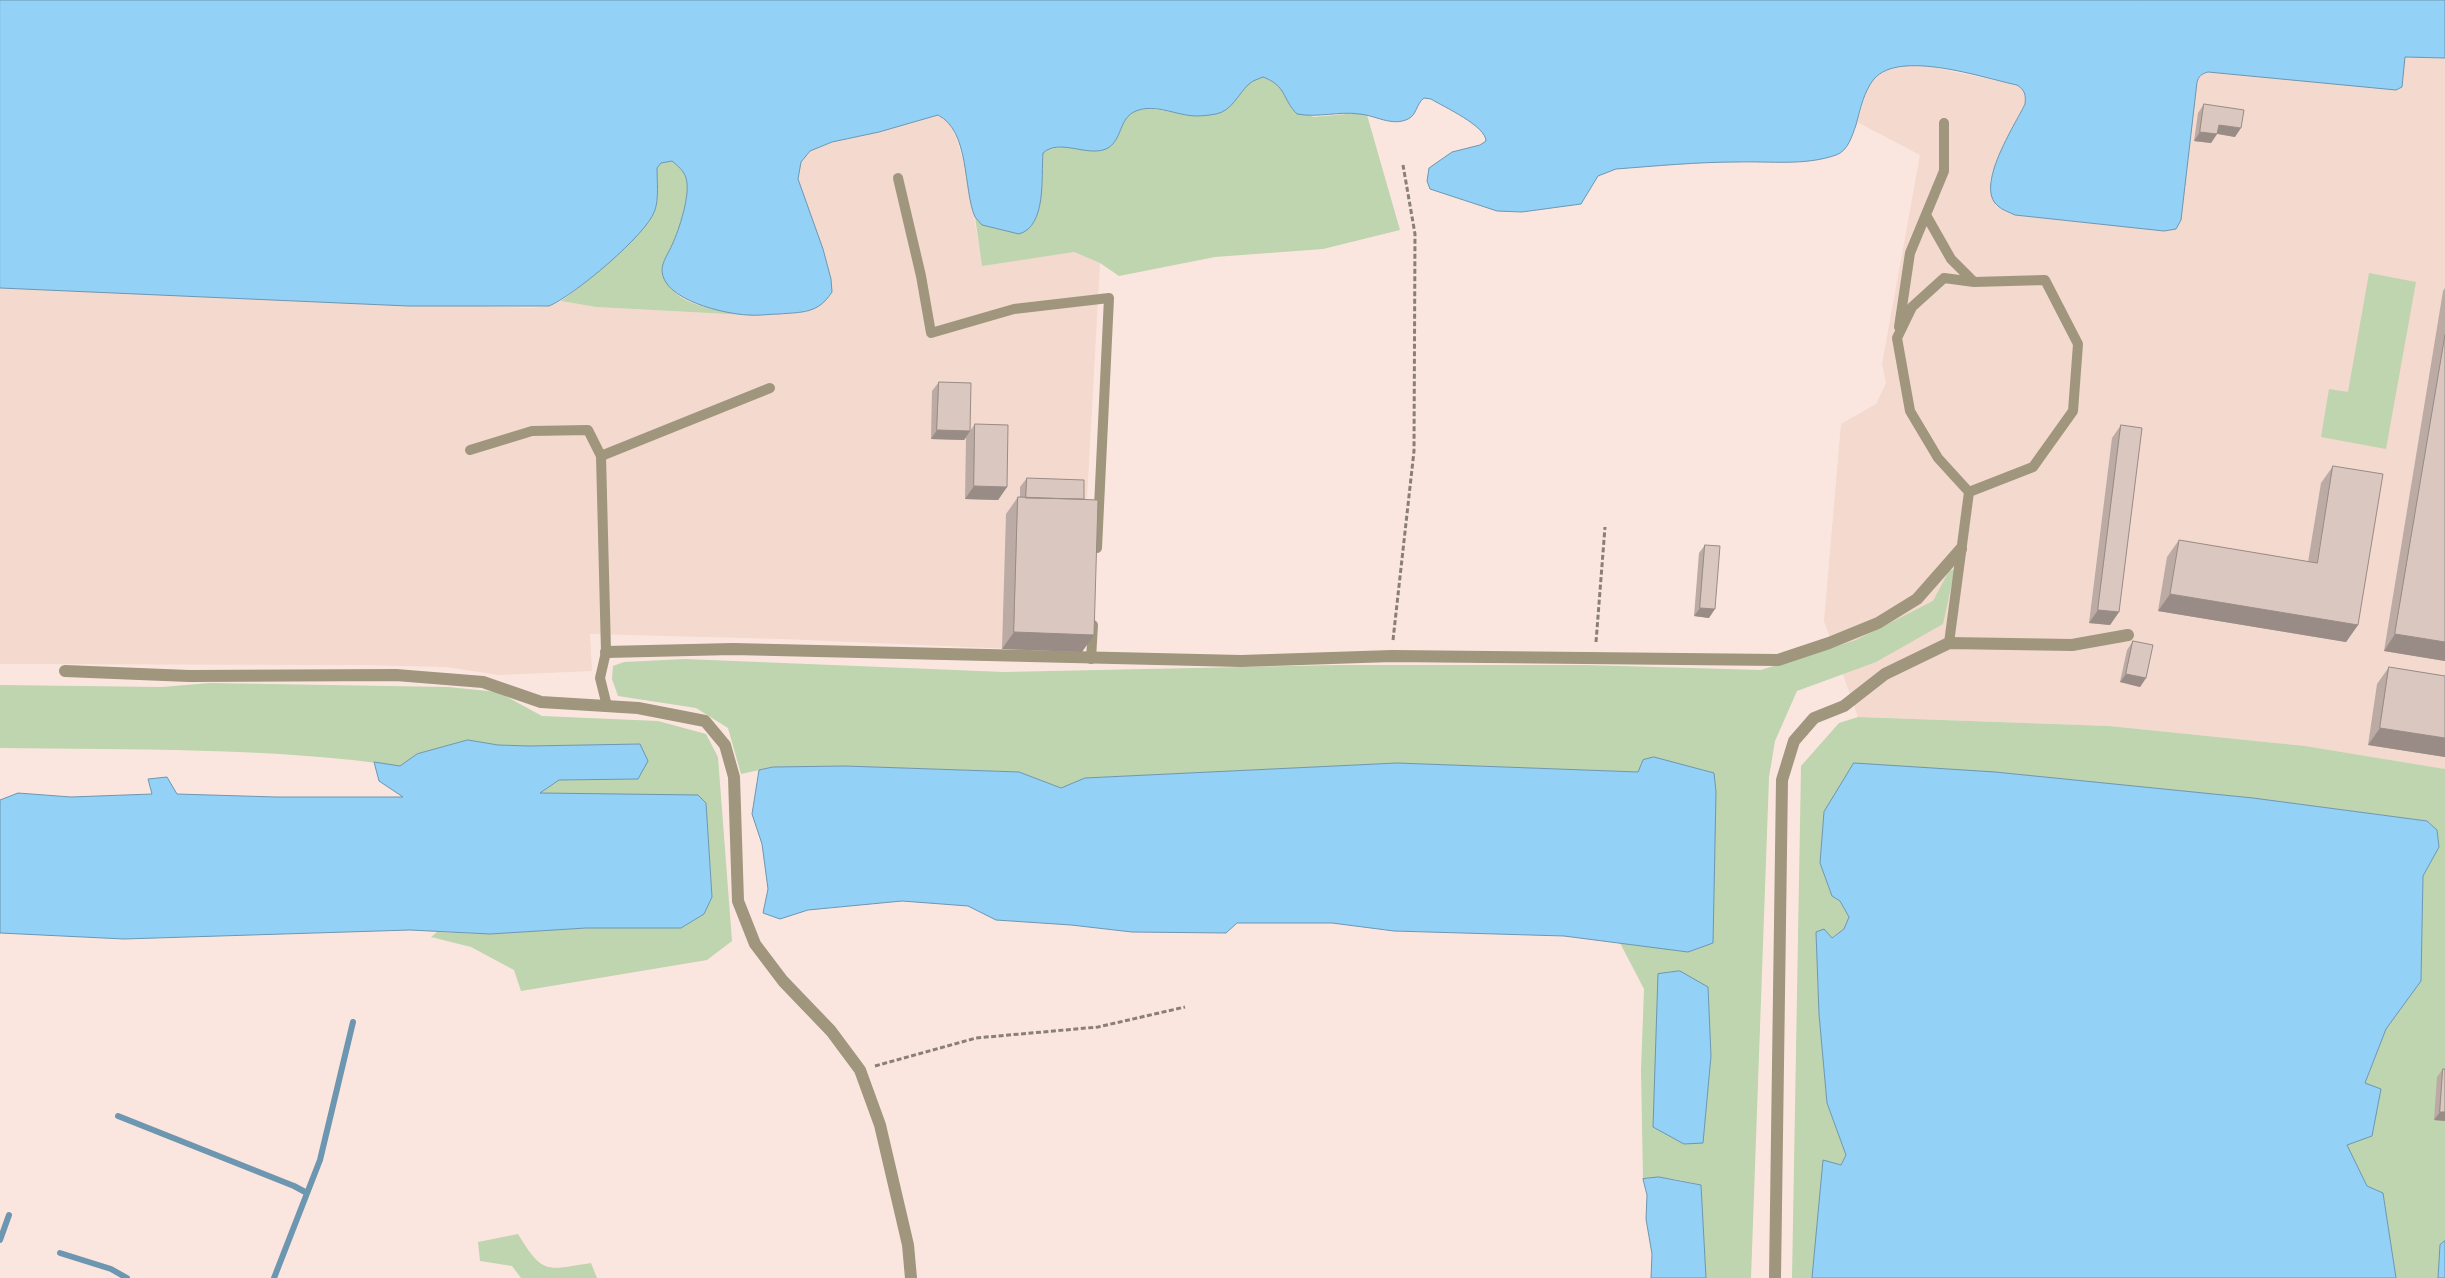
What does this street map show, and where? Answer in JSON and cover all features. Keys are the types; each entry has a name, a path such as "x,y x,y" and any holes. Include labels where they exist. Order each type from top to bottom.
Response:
{"street":[{"path":"606,652 733,649 1091,659 1241,661 1392,656 1778,660 1829,643 1878,623 1918,599 1961,549"},
{"path":"1775,1278 1782,780 1794,741 1814,718 1844,706 1885,674 1949,643 2072,645 2128,635"},
{"path":"65,671 189,676 396,675 483,682 541,702 638,708 704,721 725,745 734,777 738,901 755,944 783,981 831,1031 860,1070 880,1125 908,1245 910,1278"}],"lane":[{"path":"1944,123 1944,170 1910,253 1897,338 1910,411 1938,458 1970,492"},
{"path":"898,178 921,276 931,333 1014,309 1109,298 1096,562"},
{"path":"1926,215 1951,259 1974,282"},
{"path":"1897,338 1912,307 1944,278 1974,282 2045,280 2078,344 2074,411 2032,467 1970,492"},
{"path":"601,456 770,388"},
{"path":"470,450 532,431 588,430 601,456 606,652 600,678 606,706"},
{"path":"1949,643 1970,492"},
{"path":"1091,659 1093,610"}],"path":[{"path":"1392,656 1414,451 1415,234 1403,165"},
{"path":"1594,657 1605,527"},
{"path":"860,1070 976,1038 1098,1027 1185,1007"}],"shaded area":[{"path":"2407,56 2445,58 2445,769 2305,746 2109,726 1858,717 1824,621 1841,424 1876,404 1886,383 1882,364 1920,155 1857,122 1868,88 1874,79 1884,71 1904,66 1922,65 2017,85 2023,89 2026,97 2025,104 1990,180 1990,192 1996,206 2015,215 2164,231 2197,82 2199,76 2203,73 2404,58"},
{"path":"938,115 946,119 957,140 967,175 982,265 1074,252 1100,263 1086,517 1082,652 783,639 590,634 592,671 499,675 446,667 364,665 0,664 0,288 531,308 549,306 561,301 596,307 747,315 806,312 827,300 832,292 831,279 823,249 798,179 801,162 810,151 832,142 879,132"}],"green space":[{"path":"1263,77 1274,82 1281,89 1292,109 1314,117 1357,113 1367,115 1400,230 1323,249 1215,257 1119,276 1100,263 1074,252 982,266 975,217 982,224 1019,234 1035,220 1042,187 1043,153 1048,149 1116,139 1124,118 1135,111 1147,108 1196,116 1229,107 1250,82"},
{"path":"672,161 685,175 687,193 684,212 662,269 664,278 670,287 684,299 699,305 747,315 596,307 561,301 613,258 650,220 655,211 657,201 657,168 661,163"},
{"path":"2369,273 2416,282 2386,449 2321,437 2329,389 2348,392"},
{"path":"1955,569 1943,624 1876,662 1797,691 1775,741 1769,777 1751,1278 1706,1278 1701,1185 1665,1178 1643,1179 1641,1070 1644,989 1620,943 1651,946 1638,772 1397,763 1085,778 1061,788 1019,772 845,766 773,767 741,774 728,728 696,708 618,696 612,679 613,666 624,662 685,659 1004,672 1337,665 1586,665 1761,670 1856,640 1933,601 1949,571","holes":["1658,975 1708,987 1711,1056 1703,1142 1658,1015"]},
{"path":"210,683 448,687 498,692 542,716 658,721 706,734 718,757 732,941 707,960 521,991 514,970 471,947 431,937 437,932 490,934 586,928 681,928 704,914 712,897 706,803 539,793 559,780 638,779 640,744 529,746 498,745 468,740 417,754 400,766 301,755 250,752 0,748 0,685 162,687"},
{"path":"1858,717 2109,726 2305,746 2445,769 2445,1241 2440,1245 2438,1278 2396,1278 2383,1193 2367,1186 2346,1145 2365,1083 2386,1029 2421,981 2423,876 2439,847 2437,830 2427,821 2253,798 1995,772 1824,812 1820,863 1832,896 1840,901 1849,917 1844,929 1831,938 1816,932 1819,1014 1827,1103 1846,1155 1841,1165 1823,1161 1812,1278 1792,1278 1801,766 1839,723"},
{"path":"518,1234 540,1263 555,1268 591,1263 597,1278 521,1278 512,1266 480,1261 478,1242"}],"water":[{"path":"0,0 2445,0 2445,58 2405,57 2402,87 2396,90 2208,72 2202,74 2197,82 2181,220 2176,229 2164,231 2015,215 1998,206 1992,197 1993,171 2006,140 2025,104 2023,91 2017,85 1964,72 1922,66 1903,66 1886,70 1874,79 1865,95 1849,143 1844,150 1836,155 1800,162 1676,164 1616,169 1598,176 1581,204 1522,212 1497,211 1430,189 1427,181 1429,168 1452,152 1480,145 1486,141 1484,135 1472,123 1431,99 1424,98 1411,117 1396,122 1351,113 1297,114 1276,84 1263,77 1245,88 1231,106 1222,112 1197,116 1151,108 1143,109 1130,114 1115,141 1106,149 1090,151 1057,147 1043,153 1041,199 1038,211 1028,229 1019,234 982,225 975,217 971,205 961,147 956,134 948,123 938,115 879,132 832,142 810,151 801,162 798,179 823,249 831,279 832,292 821,304 809,310 795,313 752,315 725,312 696,303 672,290 665,281 662,267 678,230 684,212 687,193 685,175 672,161 661,163 657,168 655,210 639,234 591,278 549,306 408,306 0,288"},
{"path":"468,740 498,745 529,746 640,744 648,761 638,779 559,780 540,793 698,795 706,803 712,897 704,914 681,928 586,928 490,934 410,930 124,939 0,933 0,800 18,793 71,797 152,794 148,779 167,777 177,794 276,797 403,797 379,781 374,762 400,766 417,754"},
{"path":"1654,757 1714,773 1716,792 1713,943 1688,952 1564,936 1394,931 1332,923 1237,923 1226,933 1132,932 1071,925 996,920 968,906 902,901 808,910 780,919 763,913 768,889 762,844 752,814 759,770 773,767 845,766 1019,772 1061,788 1085,778 1397,763 1638,772 1643,760"},
{"path":"1854,763 1995,772 2253,798 2427,821 2437,830 2439,847 2423,876 2421,981 2386,1029 2365,1083 2381,1089 2372,1136 2347,1145 2367,1186 2383,1193 2396,1278 1812,1278 1823,1160 1841,1165 1846,1155 1827,1103 1819,1014 1816,932 1824,929 1832,938 1844,929 1849,917 1840,901 1832,896 1820,863 1824,812"},
{"path":"1680,971 1708,987 1711,1056 1703,1143 1684,1144 1653,1127 1658,974"},
{"path":"1659,1177 1701,1185 1706,1278 1651,1278 1652,1254 1646,1219 1647,1195 1643,1179"},
{"path":"2445,1241 2445,1278 2438,1278 2440,1245"}],"building":[{"path":"2204,104 2244,110 2241,128 2219,125 2217,134 2200,132"},
{"path":"2445,335 2445,642 2395,634"},
{"path":"939,382 971,383 970,431 937,430"},
{"path":"975,424 1008,425 1007,487 974,486"},
{"path":"2121,425 2142,428 2119,612 2098,610"},
{"path":"2333,466 2383,474 2358,625 2170,594 2179,540 2317,563"},
{"path":"1027,478 1084,480 1084,499 1026,498"},
{"path":"1018,497 1098,500 1094,635 1014,632"},
{"path":"1705,545 1720,546 1715,609 1700,608"},
{"path":"2133,641 2153,645 2146,678 2126,674"},
{"path":"2389,667 2445,676 2445,738 2380,728"},
{"path":"2443,1069 2445,1069 2445,1112 2440,1112"}],"waterway":[{"path":"274,1278 320,1160 353,1022"},
{"path":"118,1116 294,1186 307,1193"},
{"path":"0,1240 9,1215"},
{"path":"60,1253 111,1269 127,1278"}]}
